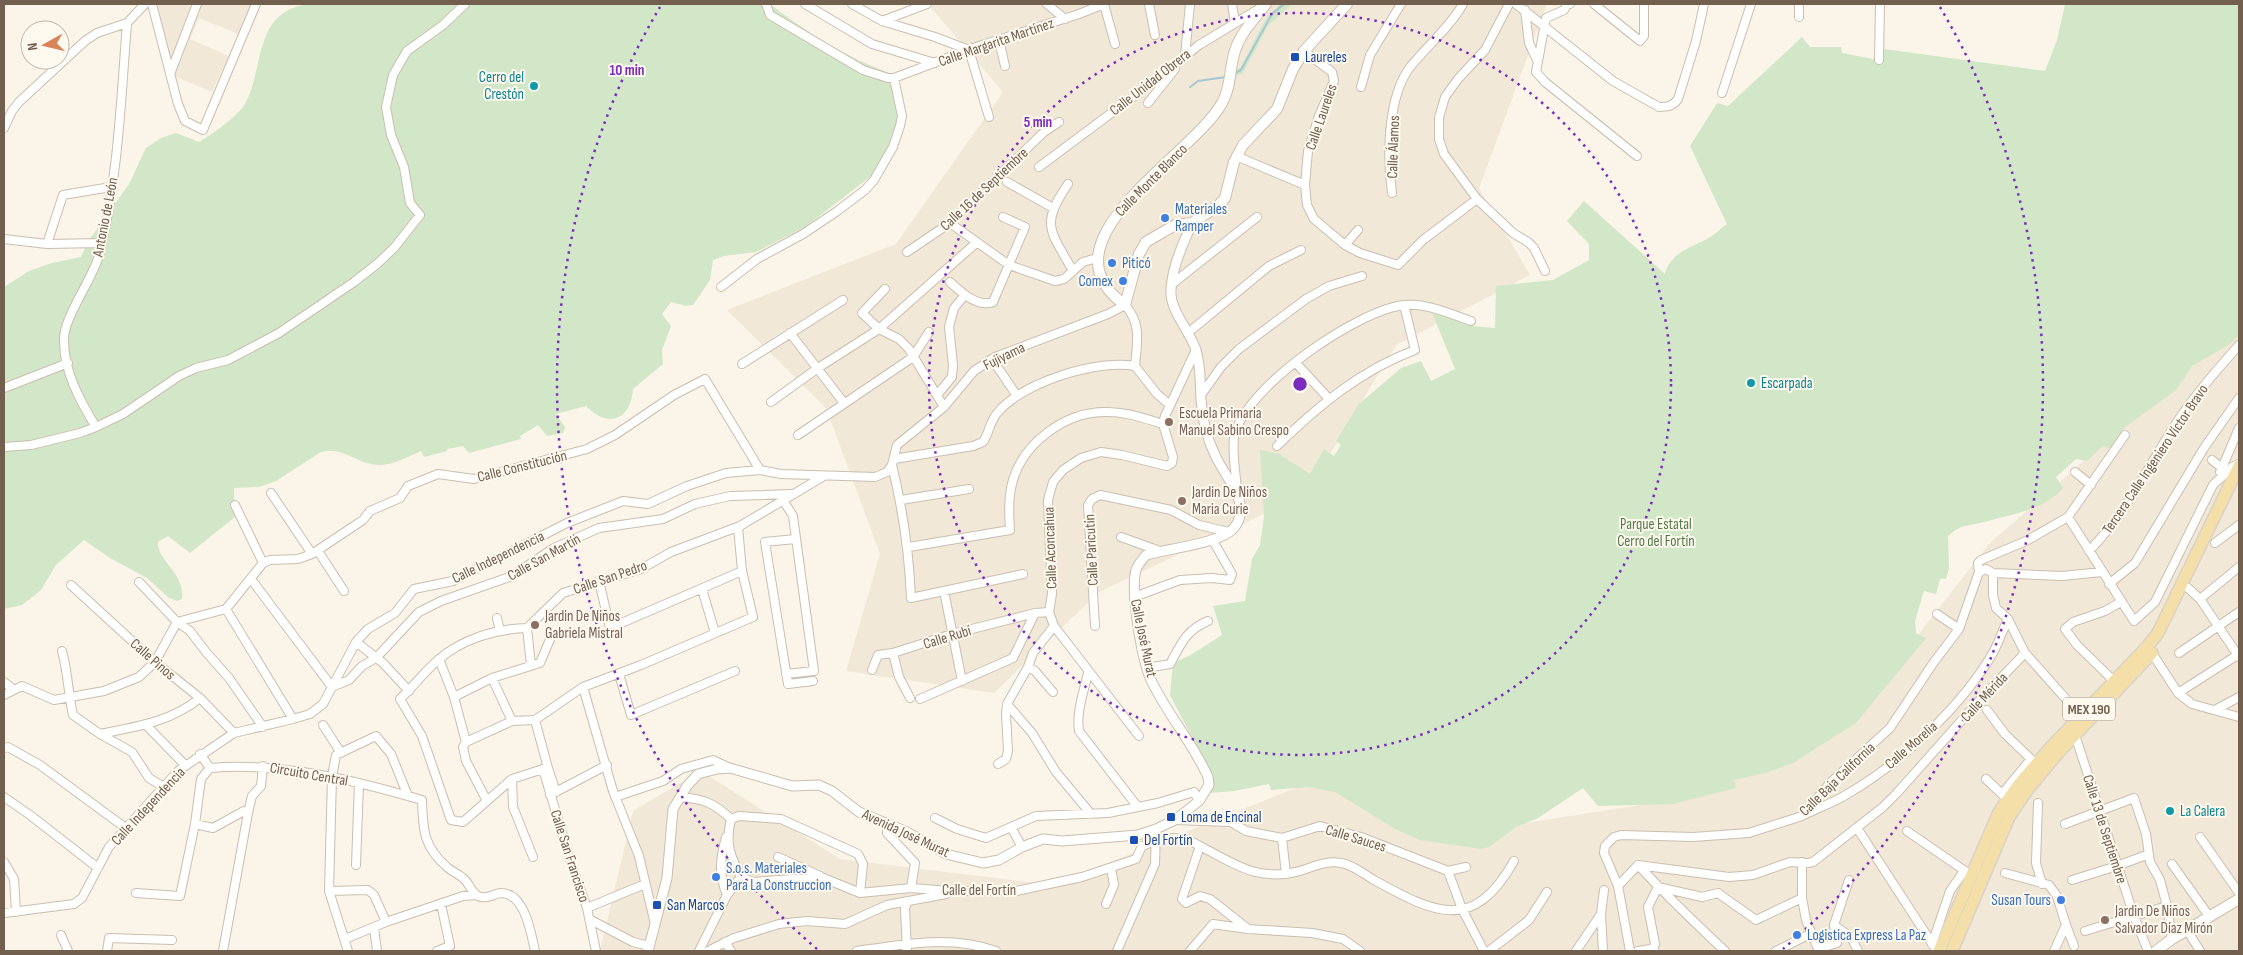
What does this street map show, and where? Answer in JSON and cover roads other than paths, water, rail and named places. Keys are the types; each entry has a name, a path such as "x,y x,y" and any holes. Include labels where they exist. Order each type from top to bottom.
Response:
{"main road":[{"name":"Calle Monte Blanco","path":"1097,258 1100,245 1110,222 1123,206 1208,124 1223,102 1229,85 1230,70 1239,40 1266,4"},
{"path":"1097,258 1103,283 1112,295 1125,304 1139,254 1146,242 1175,226 1192,223 1219,205 1225,198 1236,156 1243,145 1277,109 1293,69 1304,51 1346,4"},
{"name":"MEX 190","path":"1936,949 1968,873 2000,812 2005,797 2034,762 2082,717 2158,633 2239,465"},
{"name":"MEX 190","path":"1952,951 2008,817 2028,789 2075,735 2152,653 2164,636 2239,482"},
{"path":"2156,951 2172,938 2239,898"}],"street":[{"path":"4,128 12,111 19,102 85,41 97,33 127,23 145,4"},
{"path":"152,4 170,74 185,120 203,130 256,4"},
{"path":"170,74 197,4"},
{"path":"4,447 31,445 80,433 123,414 179,376 196,368 228,360 288,328 354,282 394,248 420,215 410,203 404,167 391,135 386,108 393,75 407,51 443,26 465,4"},
{"path":"721,287 756,259 803,234 865,190 874,180 893,147 902,116 891,78 863,70 770,15 766,4"},
{"path":"805,4 872,44 935,63"},
{"path":"852,4 882,22 935,37 969,50 989,116"},
{"path":"882,22 927,4"},
{"path":"1047,4 1065,19"},
{"path":"1104,4 1115,44"},
{"name":"Calle Margarita Martínez","path":"891,78 1104,4"},
{"path":"1149,4 1154,35"},
{"path":"1148,103 1185,56 1190,4"},
{"path":"1232,4 1235,23"},
{"name":"Calle Unidad Obrera","path":"1039,166 1157,79 1198,45 1266,4"},
{"path":"1361,87 1370,55 1401,4"},
{"name":"Calle Álamos","path":"1392,193 1390,132 1397,93 1410,68 1457,14 1463,4"},
{"path":"1509,4 1484,50 1445,97 1439,118 1439,139 1444,154 1477,199 1513,232 1534,248 1545,271"},
{"path":"1516,4 1612,81 1659,107 1673,105 1678,99 1696,41 1704,4"},
{"path":"1570,4 1564,10 1547,17 1536,72 1545,82 1637,156"},
{"path":"1594,4 1640,41 1644,36 1644,4"},
{"path":"1722,93 1751,4"},
{"path":"1799,4 1799,17"},
{"path":"1879,60 1880,4"},
{"path":"1525,10 1529,42 1537,60"},
{"name":"Antonio de León","path":"96,427 78,398 64,345 64,332 97,263 102,243 119,138 127,23"},
{"path":"999,40 1005,66"},
{"name":"Calle Laureles","path":"1304,51 1332,72 1334,76 1334,81 1311,138 1305,185 1307,205 1314,219 1345,245 1360,253 1398,265 1416,245 1477,199"},
{"name":"Calle 16 de Septiembre","path":"907,252 950,223 1044,132 1059,122"},
{"path":"1236,156 1305,185"},
{"path":"1008,182 1053,208"},
{"path":"1068,184 1053,208 1050,220 1051,232 1073,271"},
{"path":"47,244 63,195 111,187"},
{"path":"950,282 965,295 987,303 993,302 1010,265 1024,227 1003,217"},
{"path":"1172,284 1257,217"},
{"path":"950,223 1010,265 1055,281 1064,279 1083,262 1097,258"},
{"path":"1192,223 1182,247 1172,284 1171,296 1196,350 1207,434 1216,459 1237,491"},
{"path":"1345,245 1358,230"},
{"path":"4,239 47,244 102,243"},
{"path":"771,402 818,368 879,329 976,243"},
{"path":"1189,332 1268,266 1301,250"},
{"path":"1201,395 1221,367 1239,349 1291,310 1328,286 1362,276"},
{"path":"886,289 862,313 879,329 899,340 913,357 944,407"},
{"path":"937,395 952,377 954,366 949,327 954,308 965,295"},
{"path":"742,364 842,300"},
{"path":"1125,304 1134,316 1138,329 1135,366 1157,394 1170,405"},
{"name":"Fujiyama","path":"893,462 897,445 944,407 974,371 992,359 1108,314 1125,304"},
{"path":"1278,446 1306,418 1361,376 1388,360 1415,350 1404,305"},
{"path":"1229,532 1239,518 1240,509 1234,438 1245,412 1262,390 1338,332 1362,318 1386,310 1404,305 1439,310 1471,321"},
{"path":"798,434 913,357 929,332"},
{"path":"790,333 844,403"},
{"name":"Tercera Calle Ingeniero Víctor Bravo","path":"2089,551 2111,528 2177,423 2203,387 2239,345"},
{"path":"909,547 1010,530 1009,505 1013,480 1023,458 1037,441 1053,429 1074,418 1102,412 1126,413 1163,424 1164,416 1196,350"},
{"path":"992,359 1017,396"},
{"path":"4,388 68,363"},
{"path":"1296,363 1329,399"},
{"path":"1023,574 911,598 909,547 893,462 973,446 983,442 991,420 1001,409 1017,396 1062,375 1095,366 1122,364 1135,366"},
{"name":"Calle Constitución","path":"264,563 270,560 298,559 315,553 363,520 370,511 400,498 408,486 438,474 474,479 587,449 616,435 674,395 705,379 760,470"},
{"path":"2109,584 2135,563 2204,448 2239,398"},
{"name":"Calle Aconcahua","path":"1049,612 1052,594 1048,500 1053,482 1069,466 1082,458 1101,452 1166,466 1172,462 1173,457 1163,424"},
{"path":"2068,517 2134,621 2155,602 2222,468 2239,428"},
{"path":"2102,572 2062,576 1993,573 1986,569 1979,572 1978,564 1981,560 2026,541 2068,517 2092,486 2125,435"},
{"path":"2212,460 2222,468"},
{"name":"Calle Independencia","path":"4,913 74,904 82,898 109,847 185,765 234,733 310,714 323,704 368,630 395,613 414,589 453,581 567,523 623,501 648,504 687,486 726,473 760,470 781,474 875,477 887,472 893,462"},
{"path":"2213,485 2232,467 2239,465"},
{"path":"2075,472 2092,486"},
{"name":"Calle San Pedro","path":"527,628 563,593 641,569 671,552 738,527 825,475"},
{"path":"901,500 969,489"},
{"path":"271,493 344,591"},
{"name":"Calle San Martín","path":"332,687 349,680 419,612 441,601 512,576 554,548 599,528 663,519 695,504 730,496 792,494"},
{"name":"Calle Paricutín","path":"1095,626 1088,505 1092,499 1100,495 1171,510 1199,525 1229,532"},
{"path":"783,500 793,516 814,671 786,674"},
{"path":"4,695 22,686 54,700 104,691 139,676 155,662 176,622 226,609 264,563 235,505"},
{"path":"2215,543 2239,525"},
{"path":"487,801 466,761 463,747 466,742 512,721 535,720 583,687 619,674 753,617 742,572 738,527"},
{"name":"Calle José Murat","path":"1156,829 1175,820 1199,801 1209,785 1208,777 1151,681 1134,597 1135,572 1139,562 1146,555 1212,539 1229,532"},
{"path":"1121,537 1160,551"},
{"path":"796,539 765,542 788,684 813,681"},
{"path":"1134,597 1180,580 1212,578 1230,580 1232,574 1212,539"},
{"path":"2200,599 2239,567"},
{"path":"599,581 610,628 742,572"},
{"name":"Calle Baja California","path":"1630,951 1618,886 1604,853 1605,846 1614,837 1631,834 1693,837 1749,833 1802,816 1830,782 1890,728 1934,662 1959,629 1979,572"},
{"path":"1993,573 1993,603 1996,608 2008,619 2025,653 2082,717"},
{"path":"250,579 332,687"},
{"path":"139,582 176,622 190,631 229,678 263,727"},
{"name":"Calle Pinos","path":"71,585 155,662 200,698 234,733"},
{"path":"2178,693 2239,656 2200,599 2188,588"},
{"path":"702,589 715,633"},
{"path":"944,591 962,681"},
{"path":"2114,681 2077,645 2065,629 2074,622 2105,611 2121,602"},
{"path":"226,609 293,719"},
{"path":"1049,612 1054,626 1088,673 1139,736"},
{"name":"Calle Rubí","path":"872,670 878,655 893,654 952,634 1035,613 1049,612"},
{"path":"2179,653 2239,612"},
{"path":"920,699 1013,658 1035,613"},
{"path":"1937,614 1959,629"},
{"path":"497,618 500,631"},
{"name":"Calle Morelia","path":"1802,816 1843,797 1873,777 1930,732 1972,684 1994,650 2008,619"},
{"path":"1147,668 1170,664 1188,632 1208,621"},
{"path":"998,764 1006,759 1008,751 1007,704 1028,667 1033,653 1054,626"},
{"path":"531,665 527,628 500,631 465,642 439,659 400,699 422,736 452,820 463,822 512,779 545,769"},
{"path":"454,697 492,678 540,663 552,637"},
{"path":"359,644 373,655 409,691"},
{"path":"62,650 68,674 69,696 73,714 100,734 132,752 149,778 164,788"},
{"name":"Calle Mérida","path":"1638,865 1729,877 1753,875 1790,862 1808,864 1813,862 1883,807 2025,653"},
{"path":"2152,653 2178,693 2192,704 2239,717"},
{"path":"893,654 899,677 910,698"},
{"path":"439,659 454,697 466,742"},
{"path":"1028,667 1035,671 1053,692"},
{"path":"619,674 631,715 735,671"},
{"path":"1088,673 1082,697 1078,724 1079,731 1137,806"},
{"path":"492,678 512,721"},
{"path":"4,682 14,689"},
{"path":"583,687 615,797 639,856 655,926"},
{"path":"2215,710 2239,697"},
{"path":"100,734 146,725 176,714 200,698"},
{"path":"1007,704 1032,733 1056,772 1091,814"},
{"path":"1986,710 2005,734 2034,762"},
{"path":"535,720 545,769 553,794"},
{"path":"146,725 185,765"},
{"path":"323,726 341,752"},
{"name":"Calle 13 de Septiembre","path":"2075,735 2117,866 2148,951"},
{"path":"348,951 328,891 332,777 336,755 376,736 391,754 408,796"},
{"path":"4,748 8,747 40,765 127,829"},
{"path":"136,893 180,896 195,824 201,779 210,768 200,754"},
{"path":"615,797 663,781 681,770 713,760 730,768"},
{"name":"Calle San Francisco","path":"596,951 587,908 553,794 607,765"},
{"path":"223,951 248,813 252,796 261,786 263,766"},
{"name":"Circuito Central","path":"210,768 263,766 332,777 422,800 423,833 429,849 448,869 470,884 476,895"},
{"name":"Avenida José Murat","path":"648,949 667,878 673,809 687,786 698,774 717,769 730,768 792,786 819,785 832,791 859,812 905,831 946,854 983,863 999,860 1022,847 1043,839 1062,841 1138,835 1156,829"},
{"path":"512,779 514,808 533,857"},
{"path":"1986,779 2005,797"},
{"path":"356,865 359,783"},
{"path":"935,818 957,829 986,838 1036,816 1108,813 1158,803 1194,792 1199,801"},
{"path":"4,797 98,868"},
{"path":"680,797 695,798 715,804 731,819"},
{"path":"2065,824 2134,798 2146,834 2148,854 2160,880 2168,906 2172,938"},
{"path":"2038,803 2036,863 2042,884"},
{"path":"195,824 213,828 244,811 248,813"},
{"path":"731,819 739,816 781,819 858,854 863,864 860,893"},
{"path":"727,895 720,879 720,857 731,819"},
{"name":"Calle Sauces","path":"1175,820 1231,822 1246,832 1282,838 1320,826 1361,837 1448,871"},
{"path":"887,825 887,833 915,863 911,888"},
{"path":"1011,827 1022,847"},
{"path":"1857,828 1936,949"},
{"path":"1117,951 1155,864 1156,829"},
{"path":"699,951 727,895 741,877 730,855 728,831"},
{"path":"1907,831 1968,873"},
{"path":"1138,835 1142,846"},
{"path":"1157,840 1170,837 1191,841 1250,872 1286,874 1328,862 1343,863 1419,904 1444,910 1462,910 1474,905 1490,893 1506,875 1514,861"},
{"path":"2200,837 2239,893"},
{"path":"1282,838 1286,874"},
{"name":"Calle del Fortín","path":"778,857 860,893 911,888 963,891 1016,891 1082,877 1136,859 1142,846 1157,840"},
{"path":"1200,846 1182,899 1183,901 1186,903 1200,896 1210,899 1248,929"},
{"path":"2072,880 2148,854"},
{"path":"4,862 14,879 16,912"},
{"path":"1802,862 1802,898 1806,920 1819,950 1837,943 1834,925 1849,880"},
{"path":"2172,864 2210,916"},
{"path":"1618,886 1638,865 1677,904 1685,915 1725,951"},
{"path":"1466,867 1448,871 1462,910 1484,951"},
{"path":"1106,904 1114,885 1111,868"},
{"path":"2005,873 2049,885 2058,896 2074,946"},
{"name":"Calle del Fortín","path":"741,877 753,882 821,877"},
{"path":"587,908 645,884"},
{"path":"1658,887 1702,897 1718,892 1756,920 1802,898"},
{"path":"1638,951 1654,951 1655,944 1648,907 1658,887"},
{"path":"328,891 368,890 374,895 386,922"},
{"path":"1603,951 1601,914 1604,890"},
{"path":"708,951 725,942 779,924 807,921 845,924 887,905 963,891"},
{"path":"1489,951 1529,920 1548,892"},
{"path":"345,939 386,922 463,896 476,895 481,897 500,893 511,895 520,904 534,947"},
{"path":"906,948 905,909 907,901"},
{"path":"437,951 450,946 441,904"},
{"path":"2085,931 2168,906"},
{"path":"1576,951 1601,914"},
{"path":"589,919 648,949"},
{"path":"1190,951 1213,924 1248,929 1312,933 1343,939 1360,951"},
{"path":"1834,925 1851,937 1858,951"},
{"path":"2054,951 2066,925"},
{"path":"374,928 377,951"},
{"path":"2187,930 2200,951"},
{"path":"1776,951 1812,933"},
{"path":"61,935 68,951"},
{"path":"107,951 109,938 172,940"},
{"path":"857,951 906,948 942,941 981,946 996,951"},
{"path":"725,942 731,951"}],"waterway":[{"path":"1235,73 1241,70 1272,14 1284,4"},
{"path":"1190,87 1198,81 1226,77"}],"place":[{"name":"Laureles","path":"1295,57"},
{"name":"Cerro del Crestón","path":"534,86"},
{"name":"Materiales Ramper","path":"1165,218"},
{"name":"Piticó","path":"1112,263"},
{"name":"Comex","path":"1123,281"},
{"name":"Escarpada","path":"1751,383"},
{"name":"Escuela Primaria Manuel Sabino Crespo","path":"1169,422"},
{"name":"Jardin De Niños Maria Curie","path":"1182,501"},
{"name":"Jardin De Niños Gabriela Mistral","path":"535,625"},
{"name":"La Calera","path":"2170,811"},
{"name":"Loma de Encinal","path":"1171,817"},
{"name":"Del Fortín","path":"1134,840"},
{"name":"S.o.s. Materiales Para La Construccion","path":"716,877"},
{"name":"Susan Tours","path":"2061,900"},
{"name":"San Marcos","path":"657,905"},
{"name":"Jardin De Niños Salvador Díaz Mirón","path":"2105,920"},
{"name":"Logistica Express La Paz","path":"1797,935"}],"park label":[{"name":"Parque Estatal Cerro del Fortín","path":"1656,532"}]}
